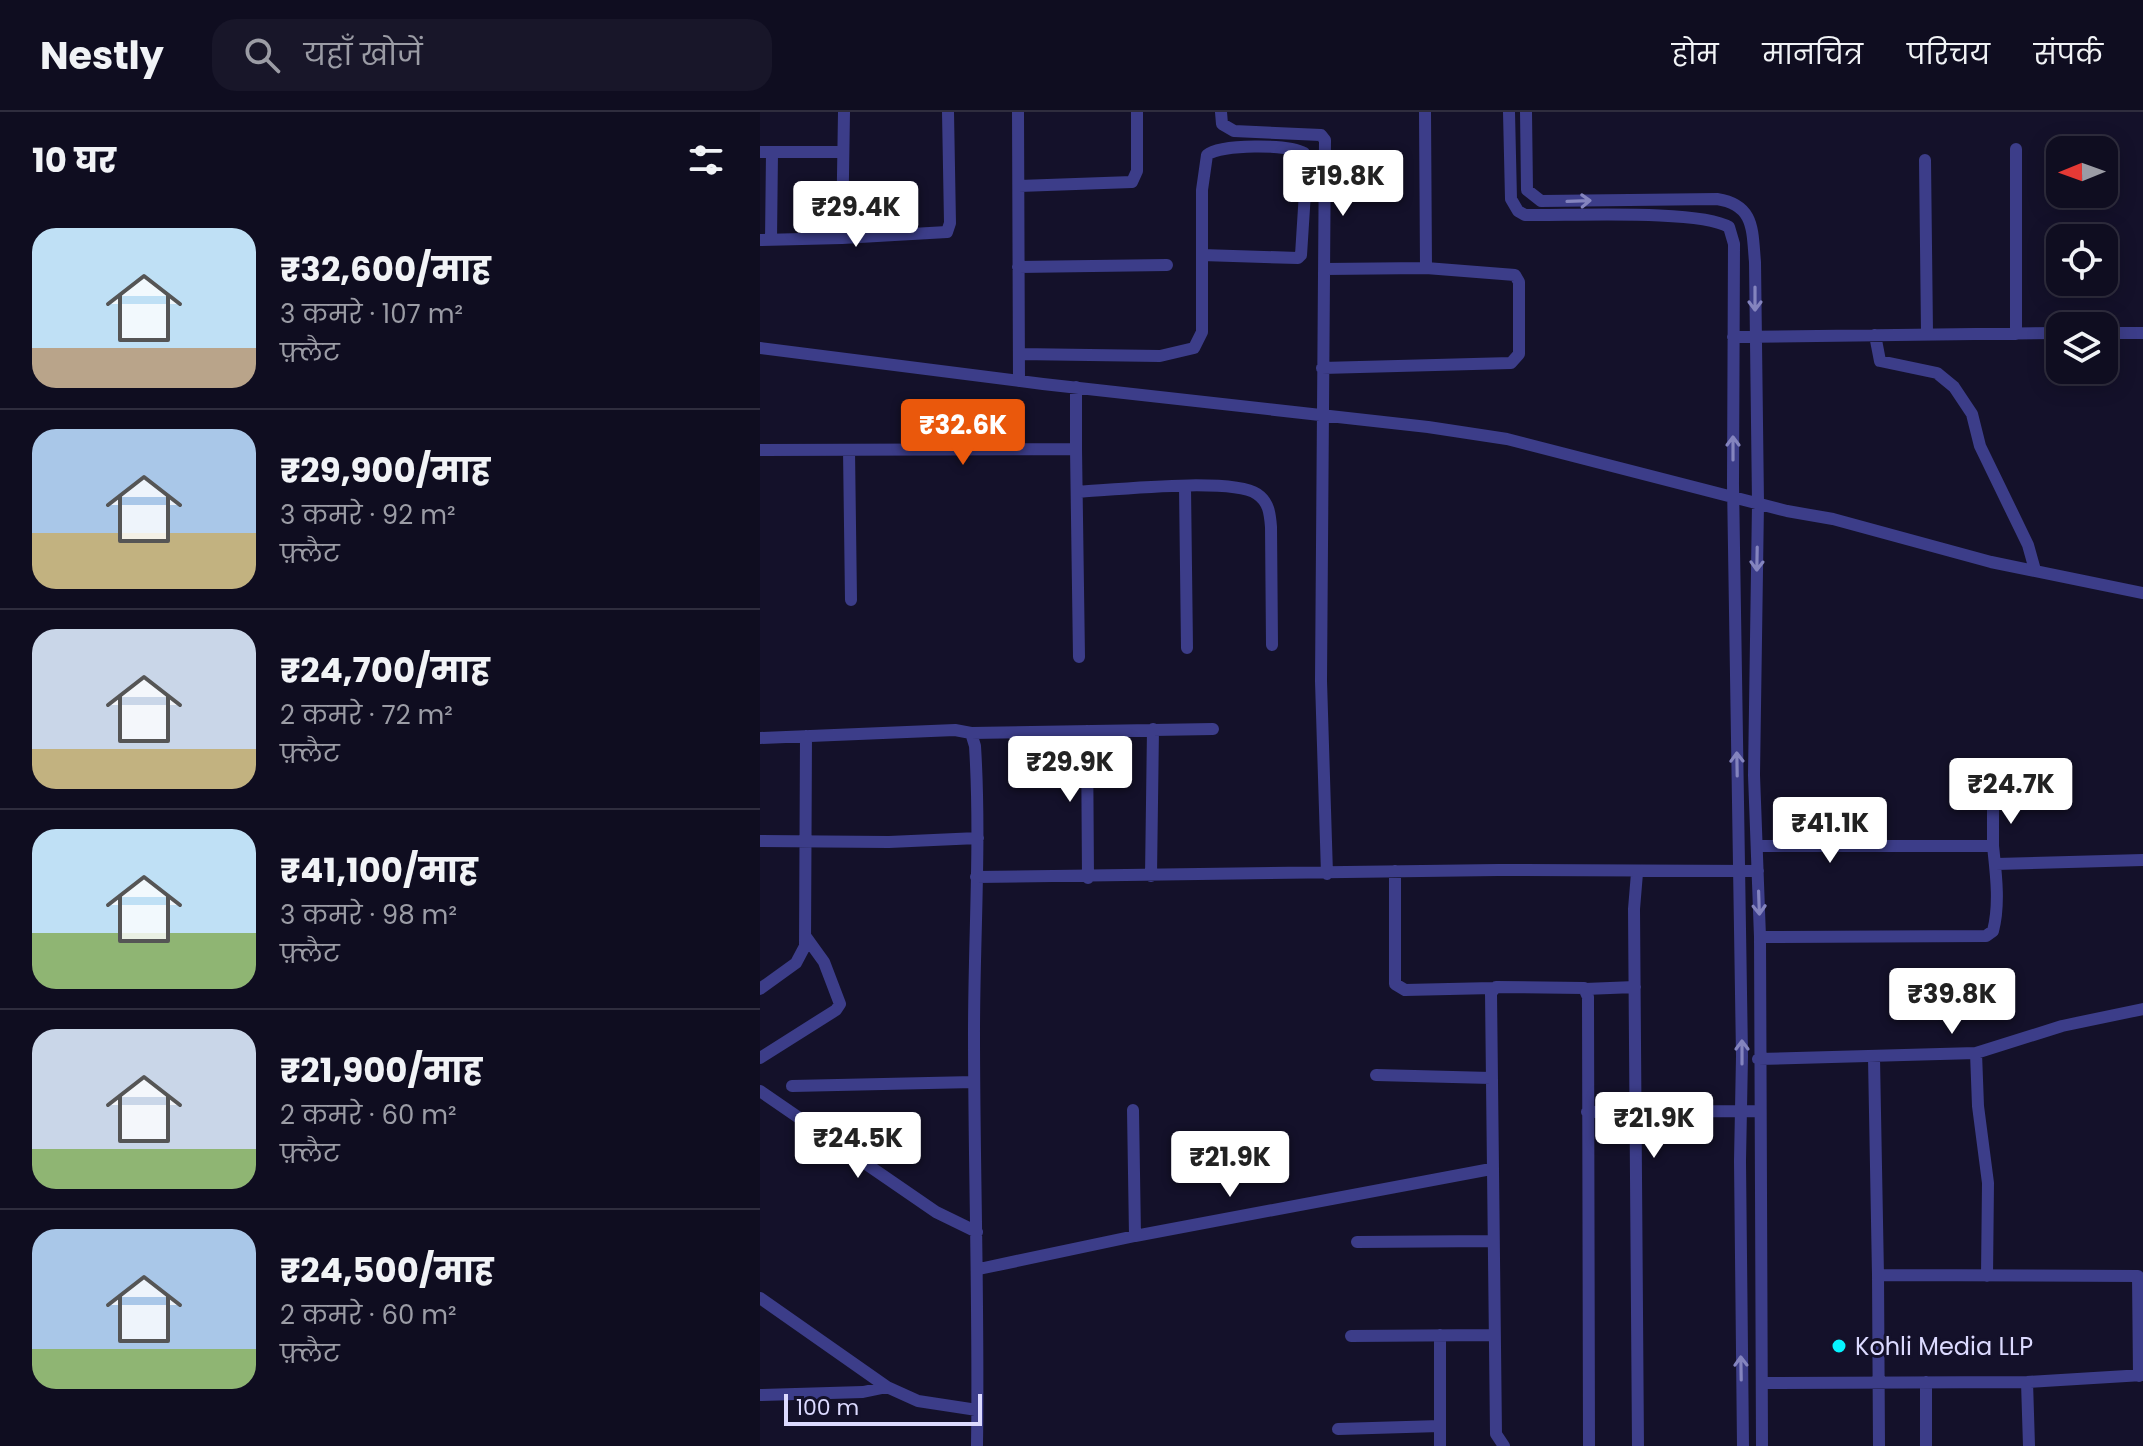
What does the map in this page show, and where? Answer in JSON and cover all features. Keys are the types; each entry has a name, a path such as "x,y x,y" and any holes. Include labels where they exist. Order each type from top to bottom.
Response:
{"street":[{"path":"842,238 844,112"},
{"path":"843,152 766,152 766,240 947,232 950,223 948,112"},
{"path":"1018,112 1019,381"},
{"path":"1019,186 1132,182 1137,171 1137,112"},
{"path":"1221,112 1222,124 1234,131 1321,135 1325,140 1321,681 1327,874"},
{"path":"1425,112 1426,268"},
{"path":"1509,112 1511,199 1518,211 1525,215 1665,216 1713,220 1729,227"},
{"path":"1526,112 1527,190 1541,201 1717,199 1737,203 1746,211 1755,262 1758,503 1754,775 1760,937 1758,1059 1762,1446"},
{"path":"1019,354 1160,356 1194,348 1202,332 1202,255 1202,190 1207,155 1223,148 1292,148 1304,153 1307,161 1301,255 1292,259 1202,255"},
{"path":"2016,149 2016,334"},
{"path":"1925,160 1927,333"},
{"path":"1518,211 1533,197"},
{"path":"1729,227 1746,211"},
{"path":"1729,227 1736,254 1733,497 1743,1446"},
{"path":"1018,267 1167,265"},
{"path":"1322,368 1511,363 1518,359 1519,282 1515,275 1426,268 1325,269"},
{"path":"1733,337 2046,333"},
{"path":"2118,333 2143,333"},
{"path":"1875,335 1880,361 1937,373 1954,387 1972,414 1980,446 2028,545 2035,570"},
{"path":"760,348 1507,439 1733,497 1833,519 1991,562 2143,593"},
{"path":"1076,387 1079,657"},
{"path":"760,450 1076,449"},
{"path":"849,450 851,600"},
{"path":"1077,492 1185,487 1248,489 1265,501 1269,510 1273,565 1272,645"},
{"path":"1185,487 1187,648"},
{"path":"1151,876 1153,729"},
{"path":"760,738 955,730 971,733 1213,729"},
{"path":"1087,731 1088,878"},
{"path":"971,733 976,770 978,838 974,1082 979,1269 977,1446"},
{"path":"760,989 796,963 802,955 806,937 806,736"},
{"path":"1760,937 1986,936 1993,931 1995,923 1993,806"},
{"path":"760,841 978,838"},
{"path":"1757,846 1993,846"},
{"path":"1996,864 2143,860"},
{"path":"1395,871 1395,984 1405,990 1635,987"},
{"path":"976,877 1088,878 1395,871 1758,871"},
{"path":"1637,873 1634,909 1638,1446"},
{"path":"760,1058 838,1008 840,1000 824,962 806,937"},
{"path":"1493,988 1493,1335 1496,1434 1504,1446"},
{"path":"1585,989 1588,997 1589,1446"},
{"path":"1758,1059 1976,1053 2062,1026 2143,1009"},
{"path":"1976,1053 1978,1106 1989,1198 1987,1276"},
{"path":"1874,1058 1879,1446"},
{"path":"1376,1075 1491,1078"},
{"path":"792,1086 974,1082"},
{"path":"760,1091 936,1212 977,1232"},
{"path":"1133,1110 1135,1236"},
{"path":"1587,1112 1759,1111"},
{"path":"979,1269 1135,1236 1491,1169"},
{"path":"1357,1242 1492,1241"},
{"path":"1762,1383 2027,1382 2141,1375 2138,1276 1878,1275"},
{"path":"760,1298 887,1387 918,1401 977,1410"},
{"path":"1440,1335 1440,1446"},
{"path":"1351,1336 1493,1335"},
{"path":"1926,1382 1926,1446"},
{"path":"2027,1382 2029,1446"},
{"path":"760,1395 863,1392 887,1387"},
{"path":"1338,1429 1440,1426"}],"place":[{"name":"Kohli Media LLP","path":"1839,1346"}]}
